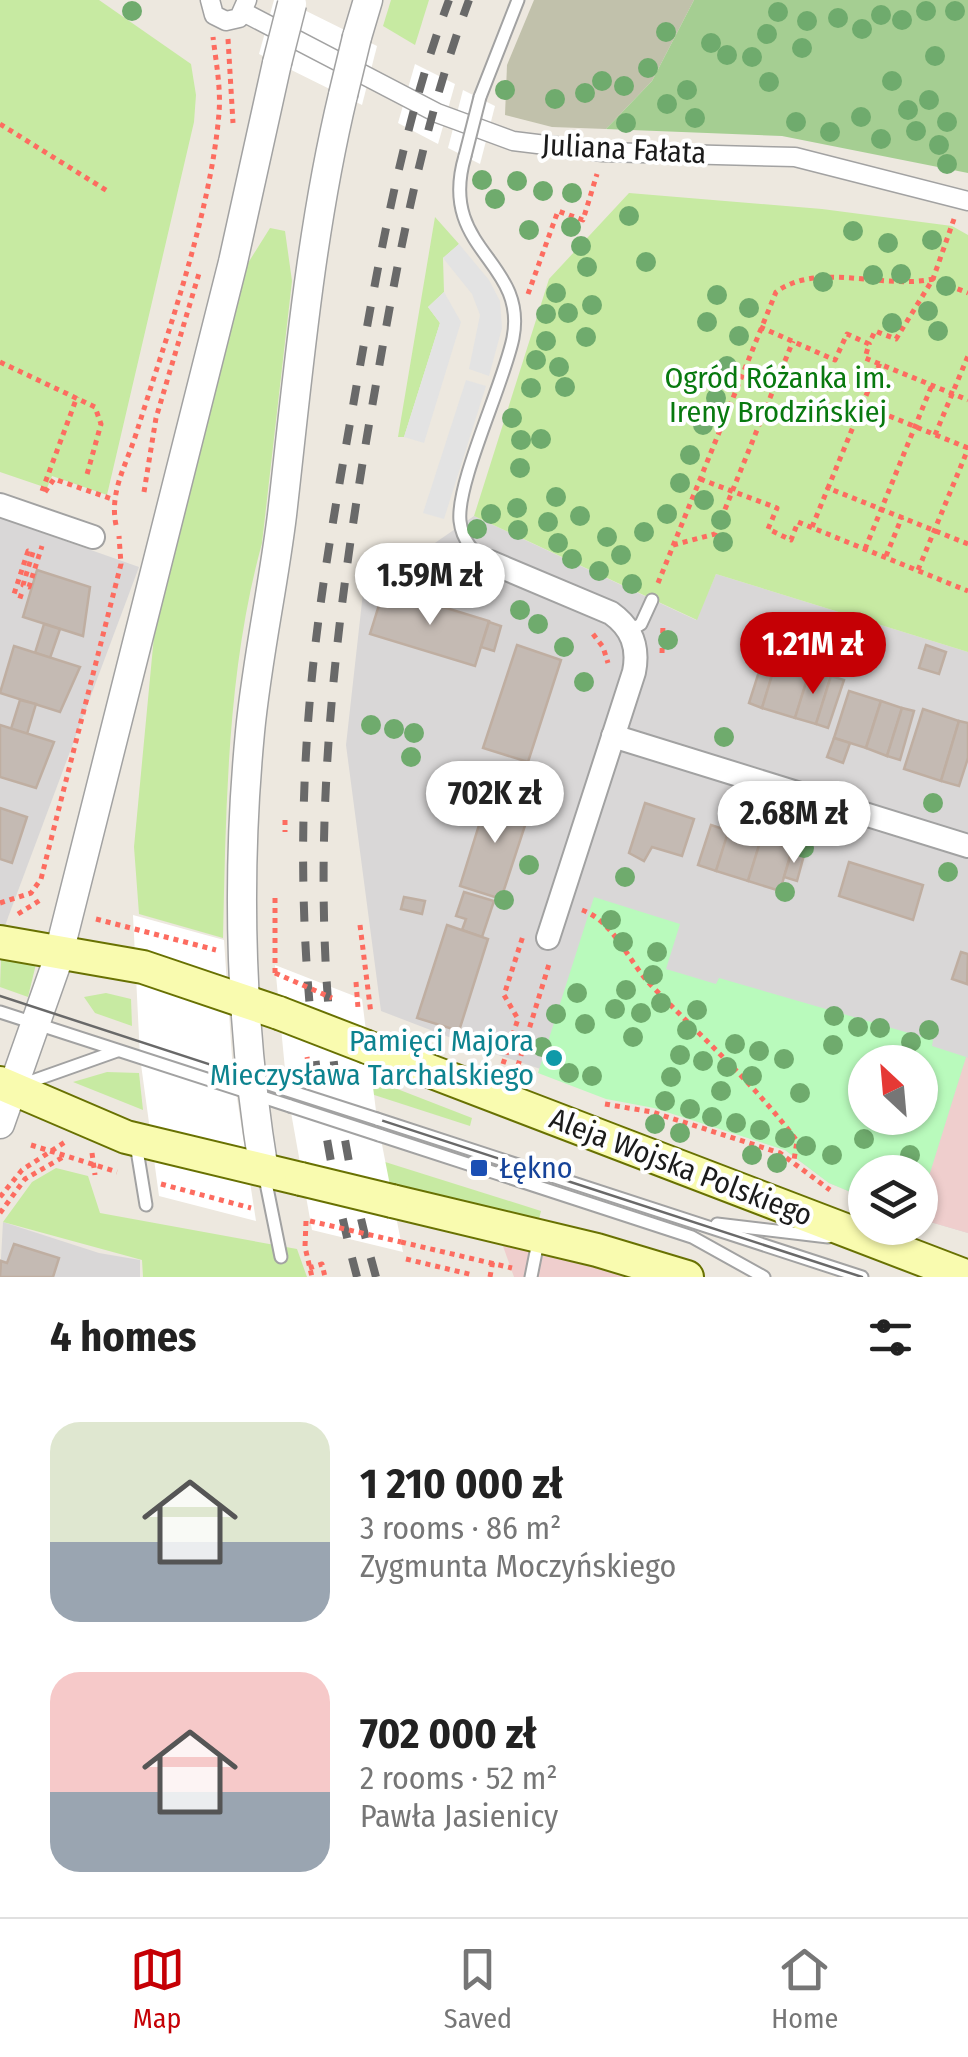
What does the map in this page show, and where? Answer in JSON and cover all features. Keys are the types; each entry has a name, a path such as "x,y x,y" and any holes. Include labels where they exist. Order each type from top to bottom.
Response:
{"main road":[{"name":"Aleja Wojska Polskiego","path":"2,929 59,952 134,965 226,993 848,1231"},
{"path":"7,1086 143,1142 539,1235 686,1277"},
{"name":"Aleja Wojska Polskiego","path":"885,1245 968,1277"}],"street":[{"path":"255,1168 246,1087 226,993 242,882 250,731 280,531 318,206 368,0"},
{"path":"0,1124 7,1086 38,1024 59,952 233,262 293,2"},
{"path":"217,12 246,6"},
{"name":"Juliana Fałata","path":"246,6 437,113 513,141 603,152 795,156 964,200"},
{"path":"0,505 93,536"},
{"path":"490,562 607,610 630,631 636,662 548,938"},
{"path":"613,736 968,846"}],"lane":[{"path":"490,562 466,542 460,507 512,343 512,301 504,281 471,238 460,215 458,188 480,98 518,0"},
{"path":"630,631 641,624 652,600"},
{"path":"0,1012 246,1087 290,1106 692,1237 764,1277"},
{"path":"7,1086 120,1050"},
{"path":"246,1087 287,1090 862,1277"},
{"path":"143,1142 146,1205"},
{"path":"255,1168 281,1257"},
{"path":"674,1216 848,1239"},
{"path":"532,1274 539,1235"}],"path":[{"path":"217,12 233,126"},
{"path":"0,903 30,893 41,879 121,564 112,499 138,431 206,183 219,116 217,12"},
{"path":"0,124 109,192"},
{"path":"512,301 532,292 558,212 584,220 592,192"},
{"path":"964,200 933,279 896,339 875,331 865,358 968,400"},
{"path":"142,509 156,418 204,254"},
{"path":"652,600 776,292 791,281 820,276 911,284 933,279 968,293"},
{"path":"760,327 835,360 846,334 869,344"},
{"path":"673,545 716,534 792,342"},
{"path":"936,434 968,356"},
{"path":"0,362 96,407 101,424 86,478"},
{"path":"812,527 880,364"},
{"path":"866,549 932,385"},
{"path":"42,491 77,397"},
{"path":"862,405 968,449 918,570"},
{"path":"25,485 48,493 54,479 112,499"},
{"path":"700,479 777,508 768,529 792,540 798,522 968,591"},
{"path":"828,488 968,544"},
{"path":"885,557 902,517"},
{"path":"23,596 14,594 28,550 33,552 23,585 30,587 45,539"},
{"path":"429,564 487,588"},
{"path":"100,686 129,570"},
{"path":"585,630 604,646 607,673"},
{"path":"285,820 285,832"},
{"path":"2,929 40,902 49,890"},
{"path":"30,893 46,908"},
{"path":"276,896 275,973 336,1000"},
{"path":"559,903 589,913 606,925 647,980 740,1071 797,1141 794,1160"},
{"path":"84,916 224,953"},
{"path":"503,1064 518,1018 504,995 527,924"},
{"path":"360,925 371,1014"},
{"path":"534,1076 516,1070 550,966 548,938"},
{"path":"356,982 358,1008"},
{"path":"307,1053 315,1093"},
{"path":"588,1097 652,1112 794,1160 829,1190 847,1197"},
{"path":"0,1197 22,1170 53,1153 66,1140"},
{"path":"31,1145 117,1172"},
{"path":"91,1149 96,1175"},
{"path":"0,1214 24,1179 64,1157"},
{"path":"156,1183 253,1208"},
{"path":"312,1277 306,1222 532,1274"},
{"path":"490,1277 495,1252"},
{"path":"406,1259 472,1276 476,1260"},
{"path":"309,1268 322,1264 325,1277"}],"shaded area":[{"path":"534,0 694,0 652,81 606,129 552,127 505,115 507,65"},
{"path":"459,244 489,280 500,301 502,328 489,376 469,369 480,315 472,294 443,258"},
{"path":"444,292 461,322 424,443 404,437 440,323 428,307"},
{"path":"466,380 486,386 444,519 423,513"},
{"path":"474,516 696,620 716,574 968,652 968,1233 938,1224 938,1155 848,1155 848,1191 829,1183 785,1150 480,1049 381,1011 346,745 366,566 403,565"},
{"path":"0,518 139,567 0,939"},
{"path":"966,1057 968,1233 938,1224 936,1155"},
{"path":"3,1222 99,1253 140,1260 140,1277 0,1277"},
{"path":"499,1235 638,1277 514,1277"}],"green space":[{"path":"0,0 99,0 191,64 196,95 194,122 107,495 52,476 47,488 0,472"},
{"path":"391,0 429,0 415,45 383,26"},
{"path":"694,0 968,0 968,173 782,136 606,129 652,81"},
{"name":"Ogród Różanka im. Ireny Brodzińskiej","path":"629,193 822,209 952,226 968,235 968,652 716,574 697,620 474,516 549,279"},
{"path":"435,217 459,244 443,258 444,292 428,307 440,323 404,437 398,437"},
{"path":"270,228 285,231 292,281 262,543 250,591 235,689 227,789 223,938 139,914 134,847 154,636 248,263"},
{"path":"594,897 680,924 666,969 716,984 719,978 933,1040 932,1045 848,1045 848,1135 938,1135 938,1048 966,1057 936,1155 848,1155 848,1191 829,1183 785,1150 654,1108 606,1099 538,1073"},
{"path":"1,958 36,964 28,997 0,987"},
{"path":"106,993 131,999 132,1026 95,1013 84,997"},
{"path":"107,1072 139,1073 143,1110 73,1082"},
{"path":"369,1078 472,1118 470,1126 365,1092"},
{"path":"382,1161 541,1211 539,1219 386,1183"},
{"path":"56,1168 88,1176 100,1213 297,1249 307,1277 143,1277 142,1260 3,1222 32,1182"}],"pier":[{"path":"274,0 284,0 377,46 362,105 259,54"},
{"path":"415,64 455,84 438,144 398,123"},
{"path":"463,90 495,106 480,164 448,148"},
{"path":"133,915 224,940 233,1072 256,1221 159,1196 140,1057"},
{"path":"275,965 362,999 377,1119 403,1252 312,1230 287,1090"}],"building":[{"path":"37,570 90,587 83,636 23,617"},
{"path":"384,589 489,621 475,666 370,634"},
{"path":"489,622 501,626 494,651 481,647"},
{"path":"44,624 60,629 50,658 35,653"},
{"path":"517,645 561,660 528,762 483,748"},
{"path":"926,645 946,652 939,674 919,668"},
{"path":"14,646 80,667 60,712 0,693"},
{"path":"764,656 777,659 762,708 749,703"},
{"path":"777,659 810,670 795,718 762,708"},
{"path":"810,670 831,676 816,724 795,718"},
{"path":"831,676 844,680 828,728 816,724"},
{"path":"849,691 881,701 866,748 834,738"},
{"path":"20,700 36,704 27,734 11,729"},
{"path":"881,701 902,708 887,756 866,748"},
{"path":"902,708 914,711 900,760 887,756"},
{"path":"923,709 959,721 941,781 904,769"},
{"path":"959,721 968,723 968,758 959,786 941,781"},
{"path":"0,725 54,742 36,788 0,777"},
{"path":"834,738 850,743 843,763 827,757"},
{"path":"489,793 531,807 501,899 460,886"},
{"path":"645,803 694,819 682,856 652,847 644,861 629,853"},
{"path":"0,808 27,817 12,863 0,859"},
{"path":"711,825 729,831 716,871 698,865"},
{"path":"729,829 761,839 748,881 716,871"},
{"path":"761,839 792,849 780,891 748,881"},
{"path":"792,851 804,855 797,881 784,877"},
{"path":"849,862 923,885 913,920 839,896"},
{"path":"464,892 494,901 482,937 462,930 466,919 456,916"},
{"path":"404,897 425,901 422,914 401,909"},
{"path":"447,925 488,939 459,1031 417,1018"},
{"path":"961,952 968,954 967,984 952,979"},
{"path":"14,1244 59,1258 53,1277 0,1277 1,1261 7,1263"}],"tram line":[{"path":"0,996 862,1277"}],"railway":[{"path":"357,1277 326,1134 308,989 303,843 310,698 330,540 384,237 418,94 449,0"},
{"path":"376,1277 350,1165 333,1054 325,944 324,834 330,724 356,502 393,291 425,144 469,0"}],"place":[{"name":"Pamięci Majora Mieczysława Tarchalskiego","path":"554,1058"},
{"name":"Łękno","path":"479,1168"}]}
